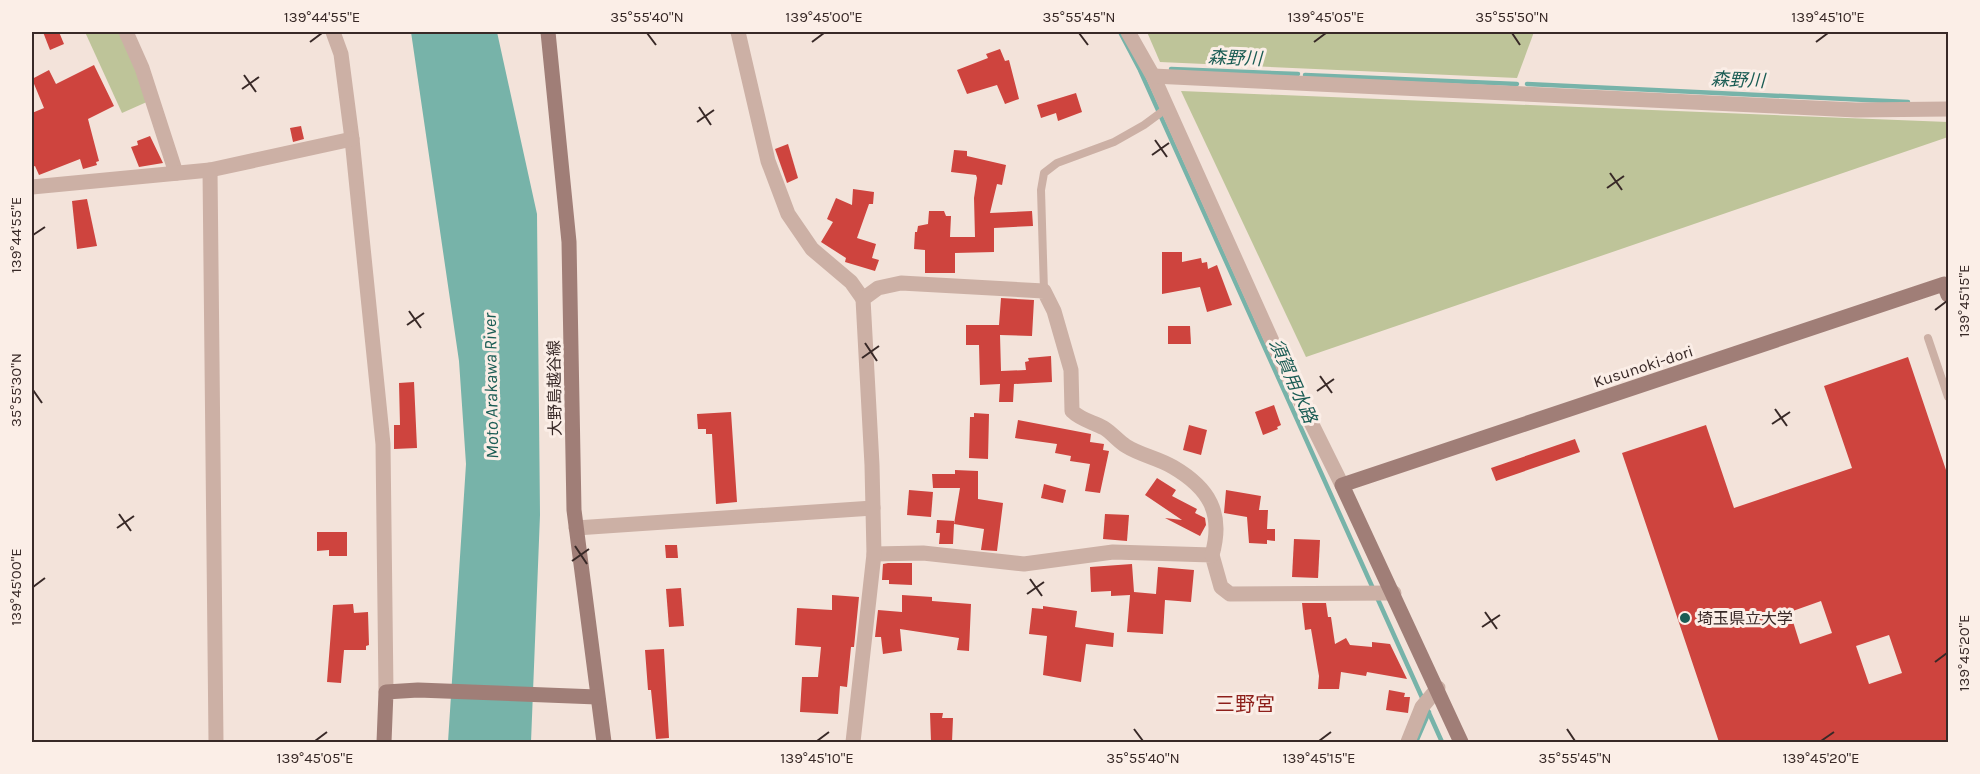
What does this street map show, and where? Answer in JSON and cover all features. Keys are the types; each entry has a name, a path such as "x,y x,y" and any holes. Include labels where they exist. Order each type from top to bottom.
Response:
{"street":[{"path":"126,32 142,68 176,173"},
{"path":"333,32 341,54 352,139 383,444 386,692 384,742"},
{"name":"大野島越谷線","path":"548,32 569,242 576,528 604,742"},
{"path":"738,32 768,160 788,214 812,249 851,282 863,299 874,554 853,742"},
{"path":"1128,32 1153,76 1285,370 1394,593 1461,742"},
{"path":"1153,76 1856,110 1948,110"},
{"path":"32,187 210,170 352,139"},
{"path":"210,170 216,742"},
{"path":"863,299 878,288 901,283 1044,291 1054,311 1071,370 1072,411 1078,417 1105,429 1127,446 1173,467 1196,484 1212,504 1218,522 1212,555 1221,587 1230,594 1394,593"},
{"name":"Kusunoki-dori","path":"1342,485 1944,284 1948,295"},
{"path":"576,528 873,508"},
{"path":"874,554 923,554 1024,564 1113,552 1212,555"},
{"path":"1408,742 1422,707 1438,688"},
{"path":"386,692 418,690 597,697"}],"lane":[{"path":"1044,291 1041,190 1044,173 1057,163 1114,142 1144,125 1167,108"},
{"path":"1928,339 1948,397"}],"green space":[{"path":"85,32 120,32 149,101 122,113"},
{"path":"1147,32 1534,32 1517,78 1160,62"},
{"path":"1181,91 1948,122 1948,137 1306,357"}],"water":[{"name":"Moto Arakawa River","path":"411,32 497,32 537,214 540,515 531,742 448,742 466,464 459,361"}],"building":[{"path":"43,32 59,32 64,44 50,50"},
{"path":"1000,49 1005,61 1009,60 1019,99 1005,104 997,85 967,94 957,70 988,58 986,54"},
{"path":"94,65 114,106 88,119 99,161 96,162 97,165 83,169 80,159 39,175 35,166 32,167 32,113 44,108 32,79 49,70 56,84"},
{"path":"1076,93 1082,112 1058,121 1056,113 1041,118 1037,105"},
{"path":"301,126 304,139 293,142 290,128"},
{"path":"150,136 163,163 139,167 131,147 138,145 137,141"},
{"path":"788,144 798,178 787,183 775,149"},
{"path":"954,150 967,151 967,156 1006,165 1002,185 997,184 990,213 1032,211 1033,226 994,228 994,252 955,253 955,273 925,273 925,250 914,249 915,232 918,226 928,224 929,211 944,211 946,216 951,216 950,237 975,237 974,198 977,178 976,175 951,172"},
{"path":"853,189 874,192 873,204 869,204 857,238 876,244 872,258 879,260 875,271 845,262 846,258 821,242 833,222 827,219 836,198 852,205"},
{"path":"87,199 97,246 77,249 72,201"},
{"path":"1162,252 1182,252 1182,262 1201,258 1202,263 1207,262 1208,269 1217,265 1232,305 1207,312 1200,287 1162,294"},
{"path":"1001,298 1034,300 1032,336 1000,335 1001,371 1026,370 1025,362 1029,361 1028,358 1051,356 1052,382 1014,384 1013,402 999,402 1000,384 980,385 979,345 966,345 966,325 999,325"},
{"path":"1168,326 1190,326 1191,344 1168,344"},
{"name":"埼玉県立大学","path":"1908,357 1948,476 1948,742 1719,742 1622,453 1706,425 1734,508 1852,468 1824,386","holes":["1821,601 1832,633 1800,644 1790,612","1889,635 1902,673 1869,684 1856,646"]},
{"path":"414,382 417,448 394,449 394,425 400,425 399,383"},
{"path":"1274,405 1281,425 1277,427 1278,429 1263,435 1255,412"},
{"path":"731,412 737,502 716,504 712,434 706,434 706,429 698,429 697,414"},
{"path":"974,413 989,414 988,459 969,458 970,417 974,417"},
{"path":"1018,420 1091,434 1090,442 1104,444 1103,450 1109,451 1100,493 1085,491 1090,464 1070,461 1071,456 1055,453 1057,444 1015,438"},
{"path":"1189,425 1207,430 1201,455 1183,450"},
{"path":"1575,439 1580,452 1496,481 1491,468"},
{"path":"955,470 978,471 978,499 1003,503 997,551 981,550 984,529 954,524 953,544 939,544 940,533 936,533 937,520 955,521 960,488 933,488 932,474 955,474"},
{"path":"1157,478 1176,490 1172,496 1197,509 1195,513 1205,518 1206,525 1200,536 1165,518 1182,520 1145,495"},
{"path":"1044,484 1066,490 1063,503 1041,498"},
{"path":"909,490 933,492 931,517 907,515"},
{"path":"1226,490 1261,496 1259,510 1268,510 1267,529 1275,529 1275,541 1267,540 1267,544 1249,543 1247,517 1224,513"},
{"path":"1105,514 1129,515 1127,541 1103,539"},
{"path":"317,532 347,532 347,556 329,556 329,550 317,551"},
{"path":"1294,539 1320,540 1318,578 1292,577"},
{"path":"665,545 677,545 678,558 666,558"},
{"path":"912,563 912,585 889,584 889,580 882,580 883,564"},
{"path":"1132,564 1134,592 1156,594 1158,567 1194,570 1191,602 1165,600 1163,634 1127,632 1130,595 1111,596 1111,591 1091,592 1090,567"},
{"path":"681,588 684,626 669,627 666,589"},
{"path":"832,595 859,597 847,687 840,686 838,714 800,712 802,677 818,677 821,647 795,645 797,608 832,610"},
{"path":"902,595 932,597 932,601 971,604 969,651 957,650 959,638 900,629 902,651 883,654 881,637 875,637 878,610 902,612"},
{"path":"1302,603 1326,603 1328,617 1331,617 1335,644 1346,638 1350,645 1372,647 1372,642 1390,644 1407,679 1367,672 1366,676 1341,672 1339,689 1318,689 1319,676 1311,629 1305,630"},
{"path":"353,604 354,613 368,612 369,645 366,646 366,650 344,650 341,683 327,682 333,605"},
{"path":"1043,606 1077,611 1075,627 1114,633 1113,647 1086,644 1081,682 1043,675 1047,636 1029,634 1032,608 1043,609"},
{"path":"664,649 669,738 656,739 651,690 648,690 645,650"},
{"path":"1389,690 1405,693 1404,697 1410,697 1408,713 1386,710"},
{"path":"930,713 943,713 942,718 953,718 952,742 931,742"}],"waterway":[{"name":"須賀用水路","path":"1120,32 1140,70 1442,742"},
{"name":"森野川","path":"1171,69 1298,74"},
{"name":"森野川","path":"1305,75 1517,84"},
{"name":"森野川","path":"1527,84 1908,102"},
{"path":"1416,742 1429,712"}],"place":[{"name":"埼玉県立大学","path":"1685,618"}],"district":[{"name":"三野宮","path":"1245,704"}]}
